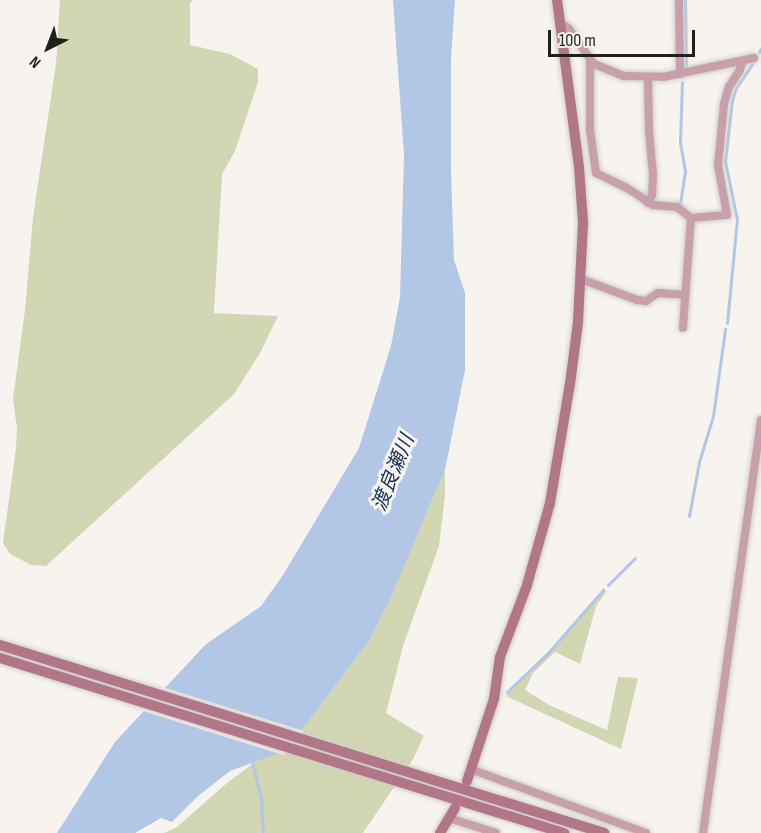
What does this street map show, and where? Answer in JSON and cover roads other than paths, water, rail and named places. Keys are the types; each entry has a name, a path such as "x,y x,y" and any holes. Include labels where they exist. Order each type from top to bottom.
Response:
{"street":[{"path":"467,782 473,770 494,699 500,657 527,585 550,503 570,384 581,279 583,222 579,167 557,0"},
{"path":"679,0 680,74"},
{"path":"561,23 569,29 590,60 616,74 648,78 680,74 754,58"},
{"path":"590,60 590,130 594,170 601,177 623,186 648,203 659,207 677,207 691,218 727,215 718,165 724,104 729,87 740,70 741,61"},
{"path":"648,78 648,131 653,175 652,195 648,203"},
{"path":"683,328 691,218"},
{"path":"581,279 638,300 646,301 658,293 685,295"},
{"path":"703,833 761,420"},
{"path":"0,645 604,833"},
{"path":"0,658 564,833"},
{"path":"473,770 646,833"},
{"path":"440,833 452,813 496,833"}],"water":[{"name":"渡良瀬川","path":"393,0 455,0 451,58 451,172 454,260 465,293 465,370 445,470 391,597 369,641 309,721 282,752 230,771 198,796 172,822 161,818 135,833 57,833 115,742 205,645 261,606 283,575 359,448 391,346 400,297 404,155"}],"waterway":[{"path":"685,0 686,68"},
{"path":"759,52 761,48"},
{"path":"727,323 737,220 725,161 732,100 736,88 752,64"},
{"path":"680,203 685,171 680,142 682,82"},
{"path":"689,516 699,462 713,416 725,329"},
{"path":"608,585 635,558"},
{"path":"507,692 548,653 603,590"},
{"path":"251,758 261,798 263,833"}]}
